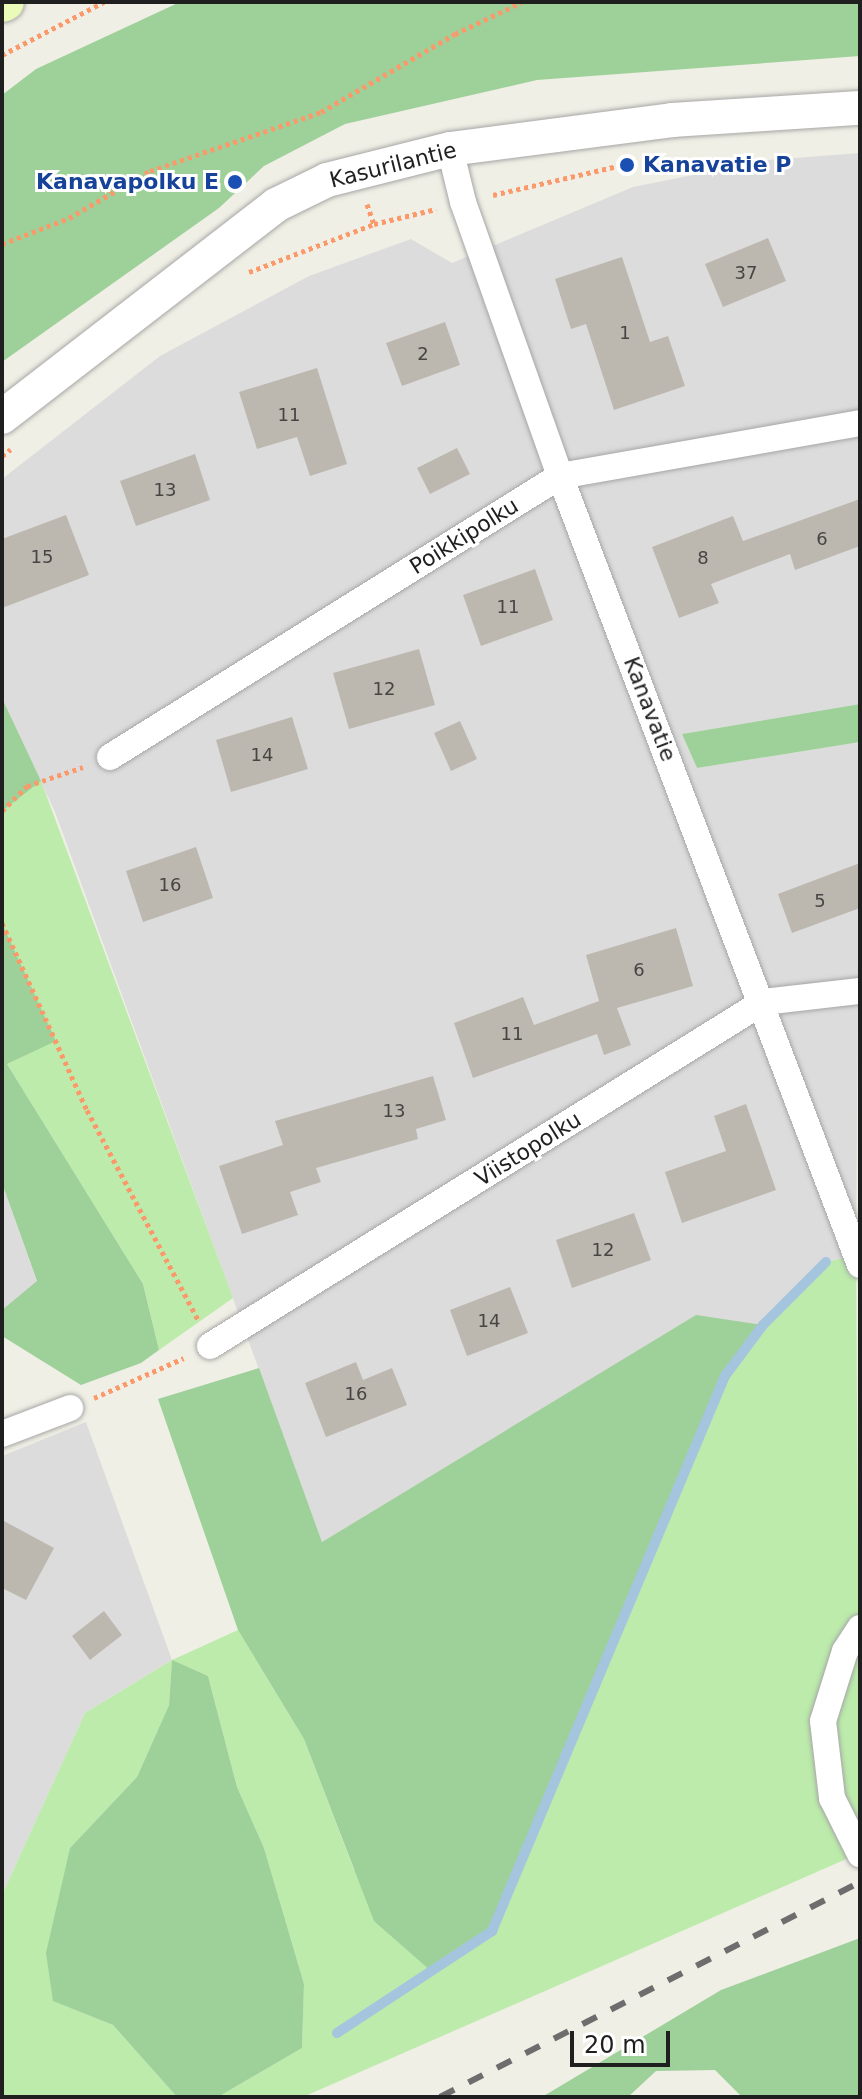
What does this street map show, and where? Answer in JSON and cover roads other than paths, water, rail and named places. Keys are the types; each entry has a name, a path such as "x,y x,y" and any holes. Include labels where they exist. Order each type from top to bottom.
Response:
{"street":[{"name":"Kasurilantie","path":"8,431 276,205 327,180 450,149 672,120 860,108"},
{"name":"Kanavatie","path":"450,149 463,202 560,476 763,1002 860,1265"},
{"name":"Poikkipolku","path":"110,757 560,476 860,423"},
{"name":"Viistopolku","path":"210,1346 763,1002 860,991"},
{"path":"2,1434 70,1408"},
{"path":"860,1628 845,1651 823,1721 832,1798 860,1854"}],"waterway":[{"path":"337,2033 492,1931 725,1376 763,1325 826,1262"}],"railway":[{"path":"440,2097 860,1882"}],"place":[{"name":"Kanavatie P","path":"627,165"},
{"name":"Kanavapolku E","path":"235,182"}]}
